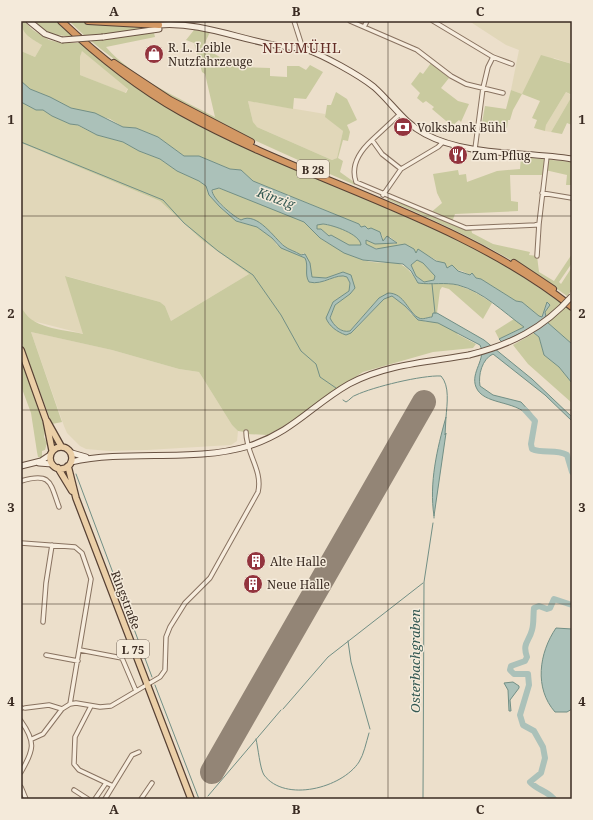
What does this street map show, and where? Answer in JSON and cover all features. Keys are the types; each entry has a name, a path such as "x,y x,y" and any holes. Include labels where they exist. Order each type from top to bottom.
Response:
{"highway":[{"name":"B 28","path":"61,21 118,71 182,112 238,140 466,242 508,264 572,307"},
{"name":"B 28","path":"66,21 119,66 144,84 183,107 252,142 467,238 535,276 572,302"},
{"path":"88,21 158,27"}],"main road":[{"path":"21,350 46,420 61,446 68,449 72,453 70,464 58,468 52,464 46,420"},
{"path":"51,453 61,446"},
{"name":"Ringstraße","path":"70,464 76,498"},
{"name":"Ringstraße","path":"58,468 76,498 146,685 191,799"}],"street":[{"path":"29,21 45,34 62,40 103,37 175,24 180,26 188,23 274,45 302,48 367,82 408,123 425,134 443,142 475,148 572,159"},
{"path":"294,21 302,48"},
{"path":"350,21 416,50 451,76 466,84 503,93"},
{"path":"364,27 367,21"},
{"path":"433,21 494,57 512,64"},
{"path":"475,148 483,88 488,67 494,57"},
{"path":"400,114 359,154 355,166 355,180 360,184 383,195 466,228 539,224"},
{"path":"372,140 382,154 401,169"},
{"path":"383,195 401,169 438,147 443,142"},
{"path":"537,256 542,193 547,156"},
{"path":"542,193 572,198"},
{"path":"70,464 91,458 205,454 247,446 266,440 287,429 348,385 366,376 399,366 469,355 500,346 524,336 550,318 572,296"},
{"path":"32,739 43,734 62,709 70,704 76,703 91,706 111,706 160,677 165,670 166,636 170,627 185,603 210,578 258,492 260,484 258,471 247,446 246,432"},
{"path":"34,463 51,453"},
{"path":"72,453 91,458"},
{"path":"21,466 34,463 52,464"},
{"path":"21,481 36,477 43,478 50,482 59,507"},
{"path":"21,543 72,546 79,550 91,575 70,704"},
{"path":"43,622 46,583 52,545"},
{"path":"80,650 122,658 136,691"},
{"path":"46,655 78,660"},
{"path":"23,708 49,705 62,709"},
{"path":"91,706 75,737 74,764 79,770 113,786"},
{"path":"21,721 32,739 31,753 21,772"},
{"path":"105,799 132,755 139,752"},
{"path":"95,799 106,782"},
{"path":"141,799 152,782"},
{"path":"21,787 26,799"},
{"path":"74,790 88,799"}],"shaded area":[{"path":"469,21 572,21 572,64 554,58 522,94 511,90 519,50 506,45"},
{"path":"21,28 30,38 42,45 35,57 21,51"},
{"path":"82,50 128,88 125,93 80,75 80,57"},
{"path":"566,92 572,96 551,132 545,131 546,125"},
{"path":"248,101 325,114 326,117 343,131 337,158 332,160 255,126"},
{"path":"21,143 160,201 202,240 249,274 171,321 165,306 160,302 66,276 84,334 33,321 24,313 21,306"},
{"path":"31,332 112,350 179,369 199,372 232,425 238,431 237,441 231,445 147,450 109,451 86,449 80,446 67,433"}],"green space":[{"path":"21,21 24,21 33,30 49,40 61,43 80,43 131,84 162,104 298,169 465,243 508,267 572,310 572,344 547,322 545,312 547,302 542,317 522,302 516,301 481,279 475,278 472,274 470,275 462,271 447,268 445,265 418,250 416,253 405,244 385,248 374,248 369,246 366,244 366,240 395,244 396,242 390,237 383,241 382,235 368,229 365,226 361,227 359,224 253,181 241,170 230,169 199,156 184,156 158,137 136,128 123,127 110,119 71,108 30,89 21,81 21,51 35,57 42,45 28,36 21,26","holes":["82,51 128,89 126,93 80,75 80,57"]},
{"path":"32,21 56,21 73,37 49,34"},
{"path":"69,21 153,21 154,28 86,37"},
{"path":"194,30 210,32 203,47 233,65 235,63 237,67 270,68 270,76 287,77 287,66 299,66 306,70 310,65 323,72 306,99 294,98 293,109 248,101 253,122 257,127 332,160 337,158 343,131 325,117 327,105 331,105 336,92 347,99 357,120 347,125 350,132 348,141 343,140 338,158 343,161 340,172 354,182 355,185 251,139 185,105 122,65 91,41 154,33 155,37 106,47 117,58 143,78 215,117 205,74 202,72 194,43 186,40"},
{"path":"541,55 572,64 572,95 566,92 546,125 545,131 534,128 537,120 532,118 540,101 522,94"},
{"path":"431,63 449,78 441,88 458,101 469,104 461,122 459,120 452,126 432,109 434,107 426,101 423,103 417,98 420,93 411,84 420,72 423,74"},
{"path":"511,90 522,94 513,110 510,120 508,120 507,128 482,123 485,106 506,109"},
{"path":"572,96 572,125 567,123 562,134 551,132"},
{"path":"21,102 36,110 43,110 52,116 70,124 77,125 97,135 123,142 139,151 160,159 177,171 199,181 206,186 208,192 220,207 236,221 257,227 272,238 277,245 305,258 309,282 320,282 339,276 347,277 350,283 349,291 333,302 328,316 332,326 336,330 346,335 356,328 384,299 392,296 405,306 411,314 426,322 438,322 458,332 457,334 476,344 473,348 433,352 363,372 325,397 299,417 268,435 246,434 245,432 238,431 232,425 199,372 179,369 112,350 31,332 62,422 52,424 21,341 21,306 25,314 39,324 83,334 65,276 160,302 165,306 171,321 249,274 202,240 160,201 21,143"},
{"path":"521,157 572,162 572,185 566,185 567,175 545,170 544,175 510,175 511,201 518,202 518,211 455,214 452,222 471,228 472,233 493,244 530,252 529,255 537,256 539,272 554,281 572,254 572,263 559,282 561,284 572,267 572,290 567,296 546,281 480,243 388,200 388,198 429,214 442,203 437,193 433,174 458,170 459,175 466,174 467,182 497,171 520,169"},
{"path":"214,188 275,208 299,219 305,222 320,238 363,260 400,264 411,273 418,283 447,283 461,286 480,295 492,303 483,319 449,289 442,287 440,290 437,313 433,314 432,317 420,319 402,300 388,293 379,298 350,331 341,330 330,319 335,305 350,294 354,288 351,275 343,272 326,278 312,277 304,253 301,255 280,243 259,222 247,218 241,220 234,215 221,205 212,194"},
{"path":"318,224 329,225 350,233 359,241 361,245 349,245 331,235 329,236 321,229 317,229 316,226"},
{"path":"417,260 423,263 435,276 434,280 424,282 416,276 411,265"},
{"path":"514,319 524,327 499,339 495,331"},
{"path":"534,333 539,337 544,355 559,367 572,383 572,403 528,364 513,345"},
{"path":"21,359 45,429 44,437 47,443 45,450 42,451 42,457 38,457 31,413 21,386"}],"water":[{"name":"Kinzig","path":"21,81 30,89 71,108 95,113 123,127 136,128 158,137 184,156 199,156 230,169 241,170 253,181 359,224 361,227 365,226 368,229 371,228 380,232 383,241 387,236 397,243 375,244 366,240 366,244 376,249 405,244 414,249 416,253 418,249 436,261 445,263 447,268 452,265 458,271 470,275 472,273 476,278 481,279 516,301 522,302 542,317 547,302 550,305 545,312 547,322 572,344 572,383 559,367 544,355 539,337 529,329 502,342 499,339 524,327 485,297 476,292 453,284 418,283 411,271 403,264 363,260 344,253 320,238 304,222 219,188 212,190 215,198 237,218 241,220 247,218 253,219 259,222 280,243 301,255 305,254 310,263 312,277 326,278 343,272 351,275 355,288 350,294 335,305 330,318 341,330 350,331 379,298 388,293 394,294 398,296 419,318 424,319 432,317 433,313 437,313 484,340 532,379 572,417 572,421 545,395 493,354 486,360 480,372 480,386 493,395 521,402 532,414 529,416 516,407 485,397 476,387 475,381 476,371 482,350 480,345 438,323 418,320 405,306 392,296 384,299 351,333 346,335 340,332 331,326 326,318 333,302 349,291 350,283 347,277 339,276 314,283 309,282 305,258 281,248 272,238 257,227 236,221 220,207 209,195 206,186 199,181 177,171 160,159 139,151 123,142 97,135 78,125 70,124 43,110 36,110 21,102","holes":["323,224 339,228 351,234 356,237 361,245 349,245 331,235 329,236 321,229 317,229 317,225","417,260 423,263 435,276 434,280 424,282 416,276 411,265"]},
{"path":"446,417 445,435 446,433 434,516 432,491 433,479 437,454"},
{"path":"556,628 572,629 572,709 567,712 555,712 548,703 542,681 541,670 543,659 550,638"},
{"path":"513,682 519,686 519,688 510,700 511,711 509,711 508,690 504,683"}],"waterway":[{"path":"21,142 163,200 184,223 218,251 253,275 281,315 301,351 316,364 320,377 336,388"},
{"path":"432,284 435,313"},
{"name":"Osterbachgraben","path":"343,400 346,402 364,392 398,382 422,377 441,376 447,390 446,417"},
{"path":"525,410 535,421 531,444 532,449 558,452 567,455 572,472"},
{"path":"76,474 152,677"},
{"name":"Osterbachgraben","path":"423,799 424,582 433,523"},
{"path":"283,709 328,657 423,583"},
{"path":"554,799 530,782 541,773 545,758 543,747 534,731 523,725 520,715 529,685 528,674 514,674 510,670 511,666 525,661 527,657 525,649 533,628 534,608 539,606 547,609 550,608 554,599 572,605"},
{"path":"348,641 351,662 370,729"},
{"path":"155,685 199,799"},
{"path":"208,796 281,710"},
{"path":"256,739 260,763 264,775 273,784 299,790 313,789 327,785 340,779 351,771 361,759 369,733"}],"runway":[{"path":"212,772 424,402"}],"place":[{"name":"R. L. Leible Nutzfahrzeuge","path":"154,54"},
{"name":"Volksbank Bühl","path":"403,127"},
{"name":"Zum Pflug","path":"458,155"},
{"name":"Alte Halle","path":"256,561"},
{"name":"Neue Halle","path":"253,584"}],"district":[{"name":"NEUMÜHL","path":"302,47"}]}
